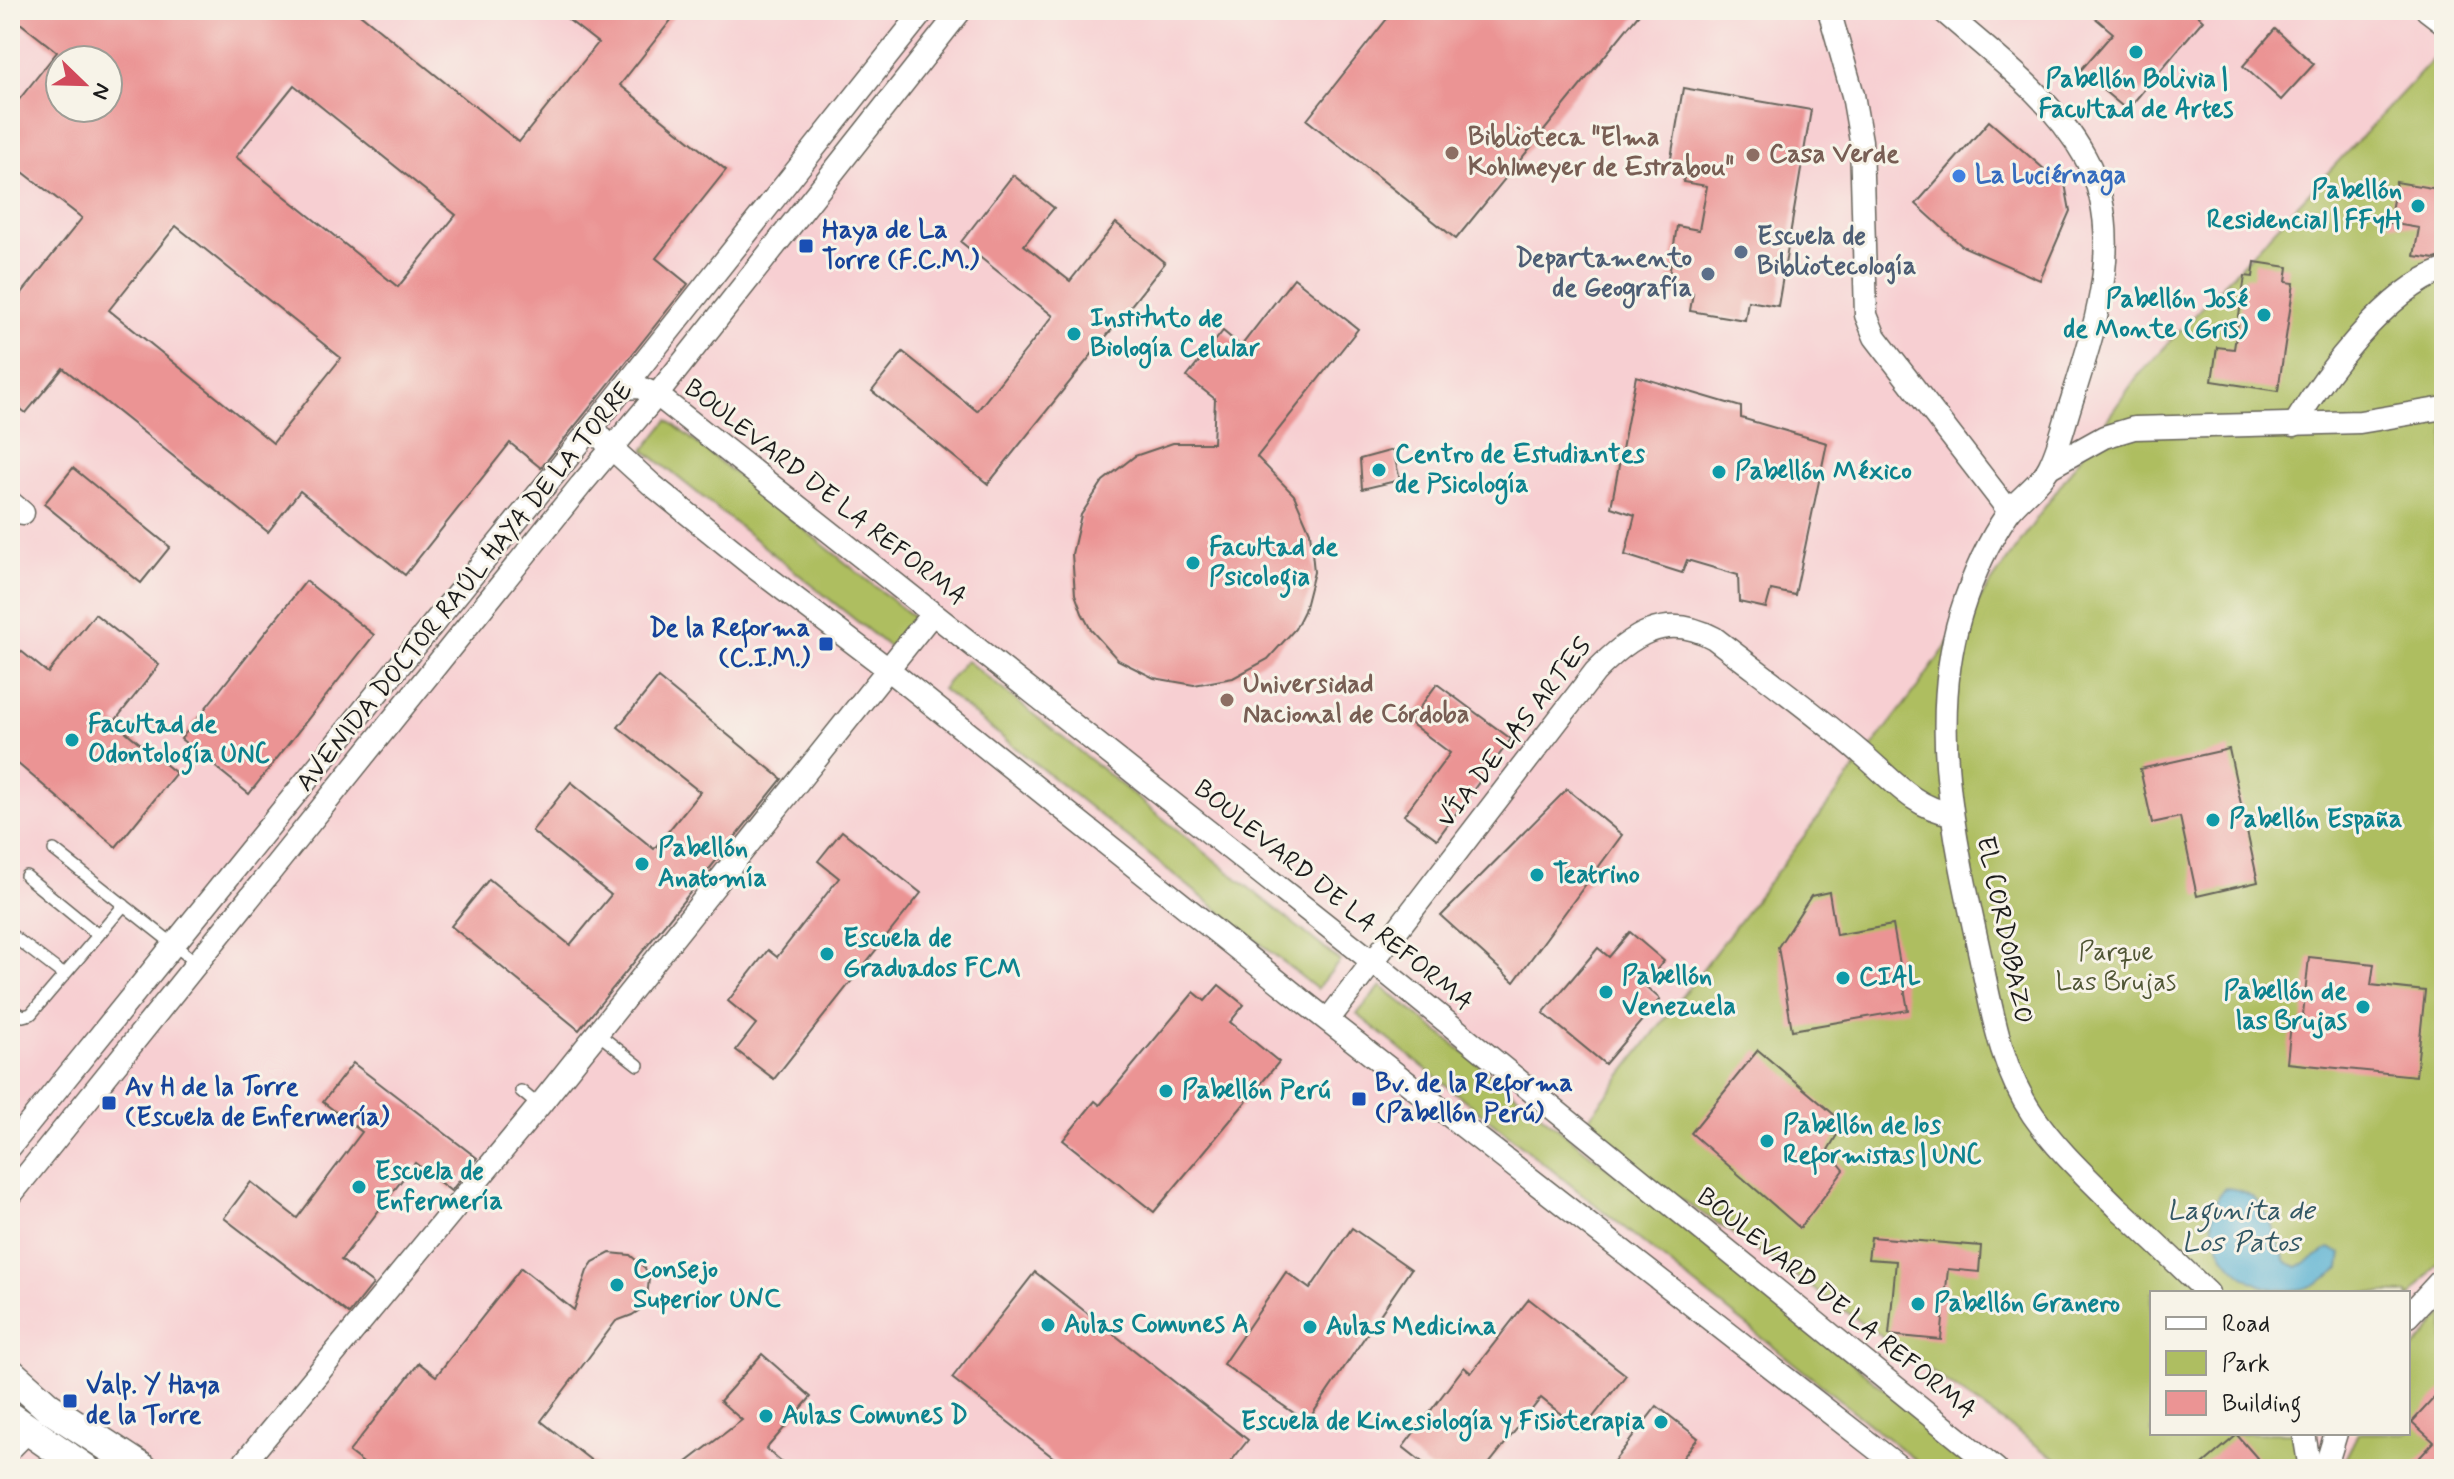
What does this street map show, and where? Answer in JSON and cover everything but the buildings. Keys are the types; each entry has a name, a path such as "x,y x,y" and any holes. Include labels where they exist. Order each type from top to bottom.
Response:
{"main road":[{"path":"10,1373 48,1407 143,1469"},
{"path":"16,1432 85,1469"}],"street":[{"name":"AVENIDA DOCTOR RAÚL HAYA DE LA TORRE","path":"10,1147 624,388 924,10"},
{"name":"AVENIDA DOCTOR RAÚL HAYA DE LA TORRE","path":"10,1196 657,395 961,10"},
{"path":"1829,10 1853,95 1861,141 1866,315 1875,337 2009,511"},
{"name":"EL CORDOBAZO","path":"1942,10 2042,100 2070,134 2087,160 2100,195 2106,237 2103,286 2087,352 2050,467 2009,511 1976,569 1951,650 1946,718 1952,814 1998,1037 2012,1079 2061,1153 2206,1291"},
{"path":"2427,10 2444,23"},
{"path":"2294,425 2320,384 2351,346 2405,294 2429,275 2444,270"},
{"name":"BOULEVARD DE LA REFORMA","path":"624,388 639,387 657,395 1373,962 1996,1469"},
{"path":"2050,467 2104,437 2134,428 2360,422 2444,408"},
{"path":"595,424 598,433 651,484 732,549 1902,1469"},
{"path":"239,1469 539,1106 932,614"},
{"name":"VÍA DE LAS ARTES","path":"1328,1020 1595,672 1615,651 1658,626 1691,629 1714,638 1861,753 1912,799 1933,811 1952,814"},
{"path":"2410,1314 2444,1277"},
{"path":"2304,1435 2310,1469"},
{"path":"2325,1469 2335,1435"}],"lane":[{"path":"54,850 197,963"},
{"path":"26,876 98,935"},
{"path":"10,1008 23,1016 31,1014 124,905"},
{"path":"10,934 64,975"},
{"path":"597,1033 638,1065"},
{"path":"521,1091 539,1106"}],"shaded area":[{"name":"Universidad Nacional de Córdoba","path":"10,10 2444,10 2444,1469 10,1469"}],"green space":[{"name":"Parque Las Brujas","path":"2444,48 2444,1255 2410,1298 2410,1291 2150,1291 2150,1435 2310,1435 2296,1469 2070,1469 1781,1266 1579,1131 1914,692 2137,377"},
{"path":"668,420 913,617 889,647 644,450"},
{"path":"966,660 1340,961 1317,989 942,689"},
{"path":"1381,986 1984,1469 1926,1469 1357,1014"},
{"path":"2444,1313 2444,1469 2340,1469 2357,1435 2410,1435 2410,1354"}],"water":[{"name":"Lagunita de Los Patos","path":"2225,1188 2248,1194 2263,1208 2287,1262 2298,1267 2330,1248 2342,1253 2340,1268 2317,1283 2296,1290 2267,1287 2245,1277 2224,1255 2213,1228 2216,1201"}],"place":[{"name":"Pabellón Bolivia | Facultad de Artes","path":"2136,52"},
{"name":"Biblioteca \"Elma Kohlmeyer de Estrabou\"","path":"1452,153"},
{"name":"Casa Verde","path":"1753,155"},
{"name":"La Luciérnaga","path":"1959,176"},
{"name":"Pabellón Residencial | FFyH","path":"2418,206"},
{"name":"Haya de La Torre (F.C.M.)","path":"806,246"},
{"name":"Escuela de Bibliotecología","path":"1741,252"},
{"name":"Departamento de Geografía","path":"1708,274"},
{"name":"Pabellón José de Monte (Gris)","path":"2264,315"},
{"name":"Instituto de Biología Celular","path":"1074,334"},
{"name":"Centro de Estudiantes de Psicología","path":"1379,470"},
{"name":"Pabellón México","path":"1719,472"},
{"name":"Facultad de Psicologia","path":"1193,563"},
{"name":"De la Reforma (C.I.M.)","path":"826,644"},
{"name":"Universidad Nacional de Córdoba","path":"1227,700"},
{"name":"Facultad de Odontología UNC","path":"72,740"},
{"name":"Pabellón España","path":"2213,820"},
{"name":"Pabellón Anatomía","path":"642,864"},
{"name":"Teatrino","path":"1537,875"},
{"name":"Escuela de Graduados FCM","path":"827,954"},
{"name":"CIAL","path":"1843,978"},
{"name":"Pabellón Venezuela","path":"1606,992"},
{"name":"Pabellón de las Brujas","path":"2363,1007"},
{"name":"Pabellón Perú","path":"1166,1091"},
{"name":"Bv. de la Reforma (Pabellón Perú)","path":"1359,1099"},
{"name":"Av H de la Torre (Escuela de Enfermería)","path":"109,1103"},
{"name":"Pabellón de los Reformistas | UNC","path":"1767,1141"},
{"name":"Escuela de Enfermería","path":"359,1187"},
{"name":"Consejo Superior UNC","path":"617,1285"},
{"name":"Pabellón Granero","path":"1918,1304"},
{"name":"Aulas Comunes A","path":"1048,1325"},
{"name":"Aulas Medicina","path":"1310,1327"},
{"name":"Valp. Y Haya de la Torre","path":"70,1401"},
{"name":"Aulas Comunes D","path":"766,1416"},
{"name":"Escuela de Kinesiología y Fisioterapia","path":"1661,1422"}]}
